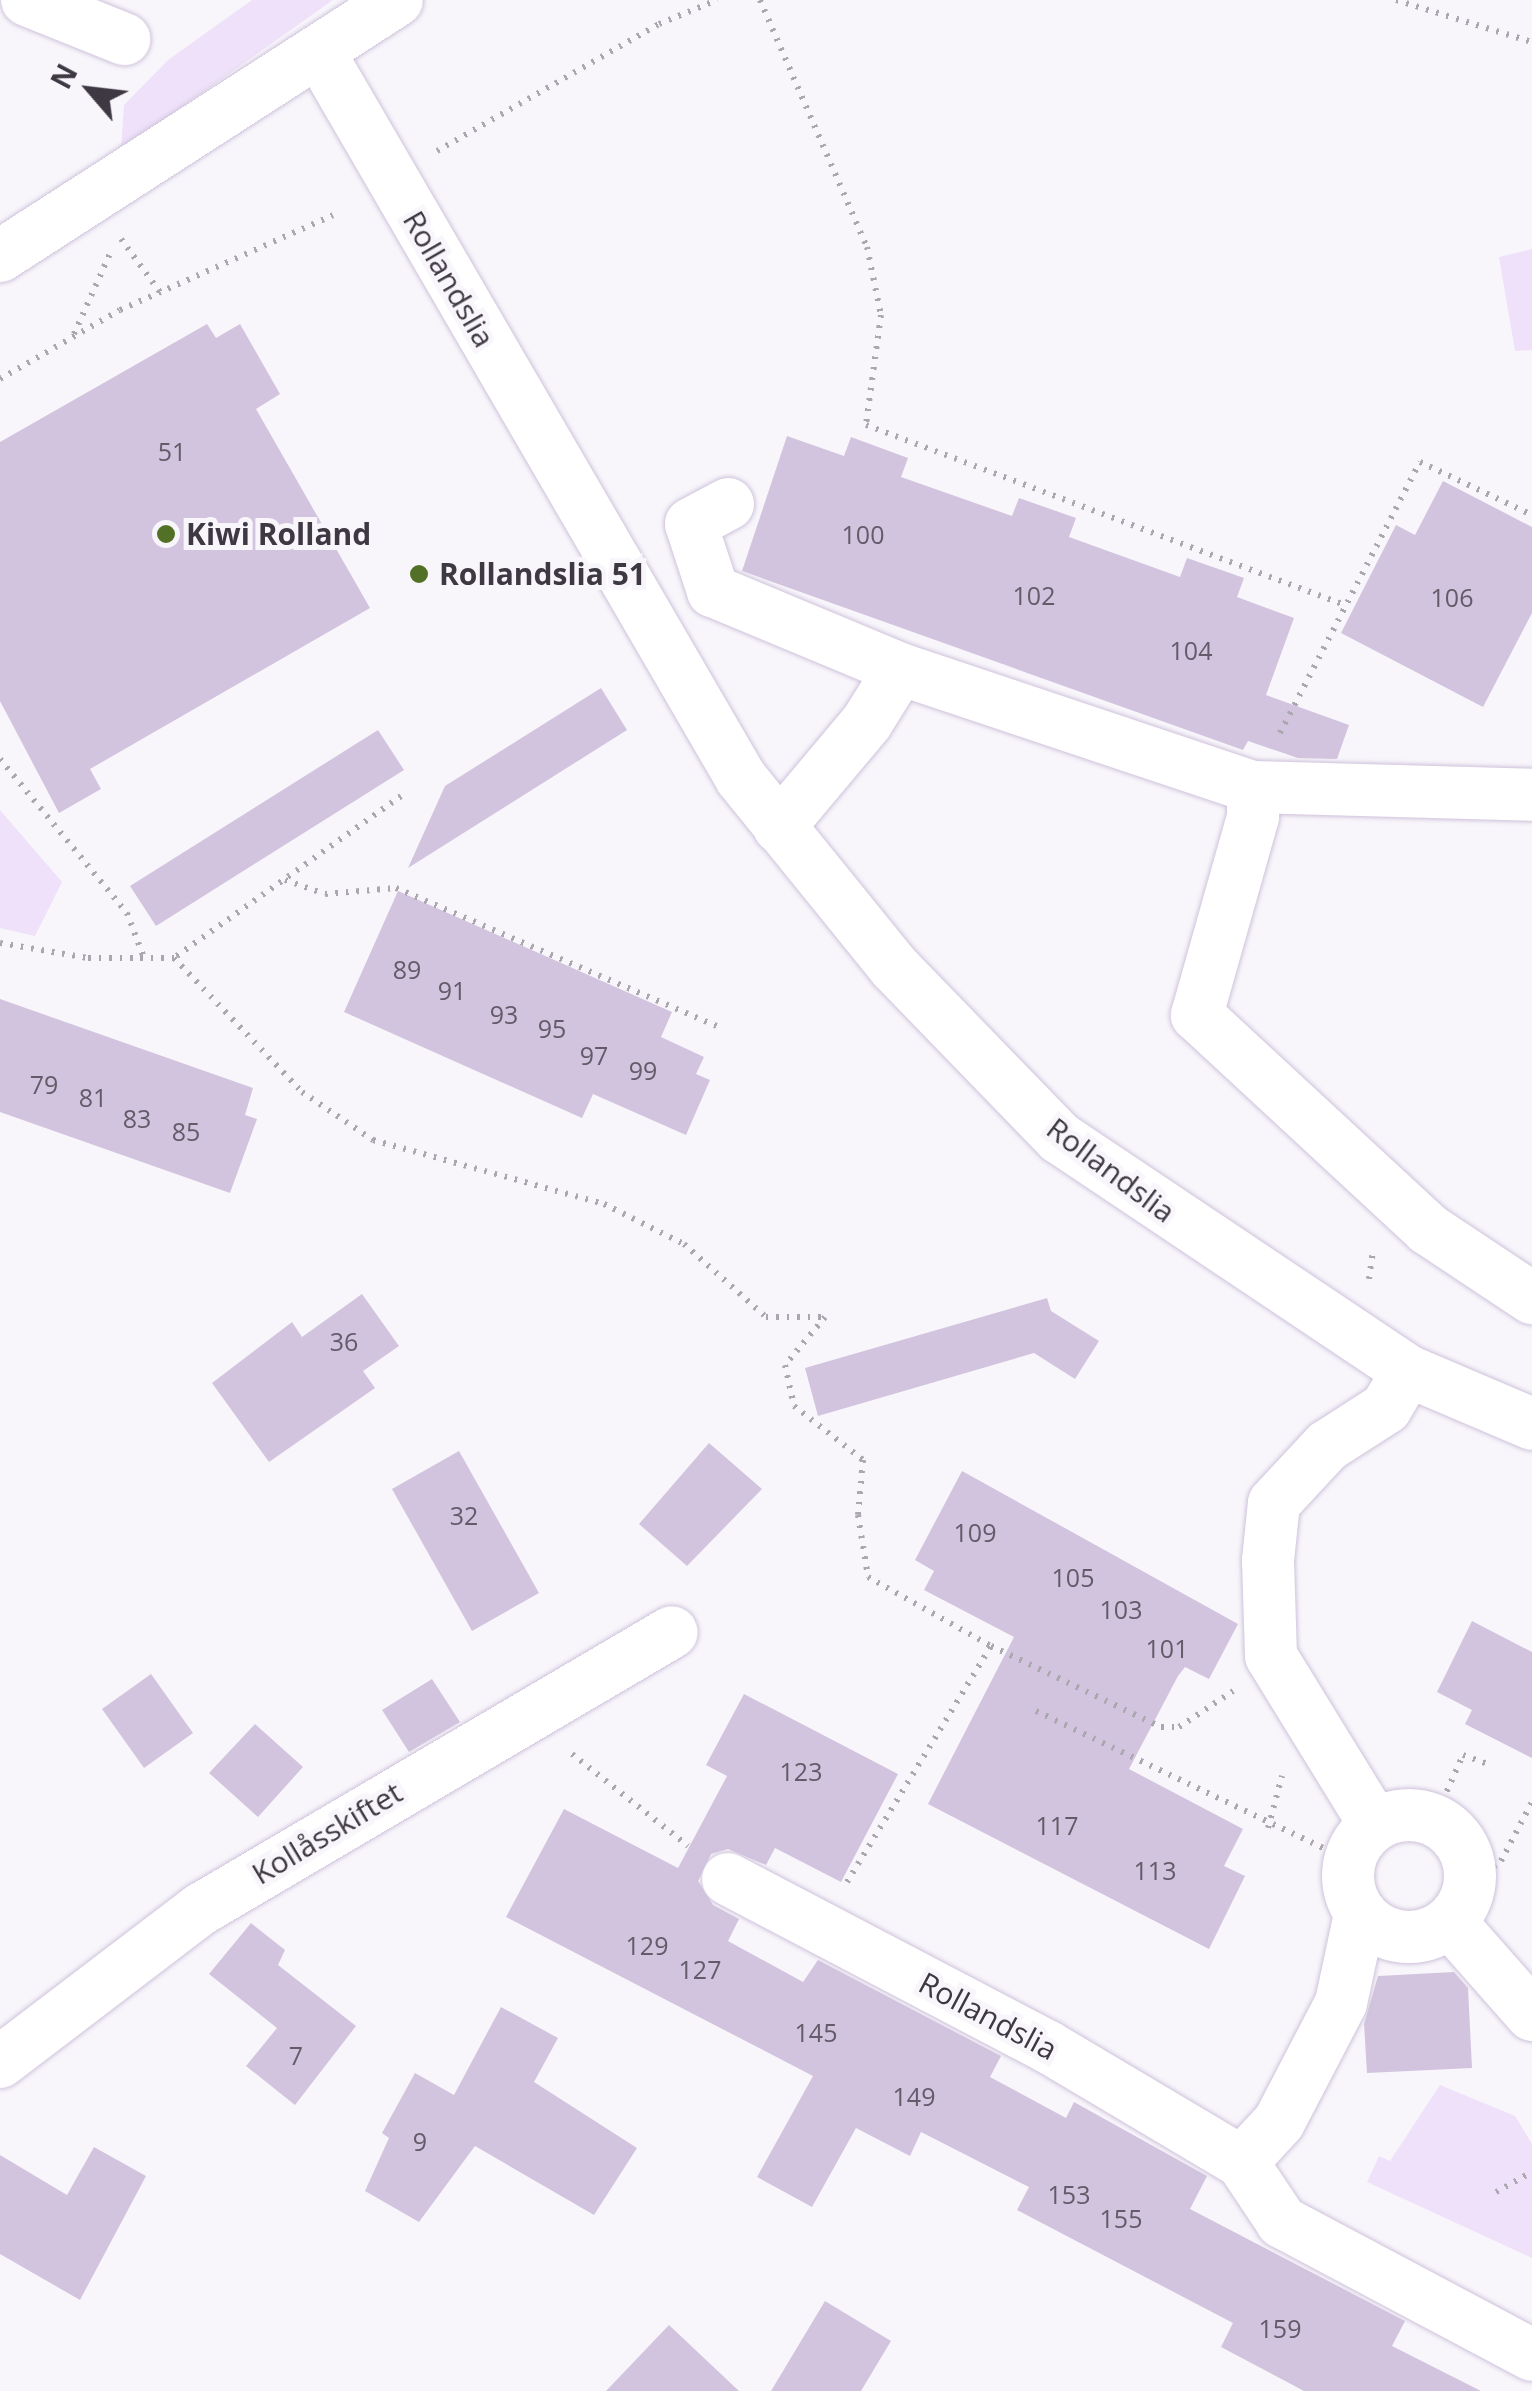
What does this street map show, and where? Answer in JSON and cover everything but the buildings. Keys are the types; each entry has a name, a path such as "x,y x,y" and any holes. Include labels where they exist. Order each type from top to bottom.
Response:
{"street":[{"path":"27,0 124,39"},
{"path":"2,248 397,0"},
{"name":"Rollandslia","path":"318,52 570,491 741,778 894,967 1060,1138 1408,1372 1532,1424"},
{"path":"728,504 691,524 712,591 900,669 1253,787 1532,794"},
{"path":"779,827 867,722 900,669"},
{"path":"1253,787 1253,818 1197,1015 1428,1229 1532,1298"},
{"path":"1408,1372 1386,1408 1327,1446 1274,1503 1271,1656 1362,1840 1349,1886 1360,1914 1375,1928 1414,1938 1460,1905"},
{"name":"Kollåsskiftet","path":"0,2062 201,1908 672,1632"},
{"path":"1362,1840 1414,1814 1434,1820 1464,1847 1460,1905 1532,2014"},
{"name":"Rollandslia","path":"728,1879 1048,2047 1242,2162 1282,2222 1532,2354"},
{"path":"1242,2162 1279,2122 1334,2019 1360,1914"}],"path":[{"path":"430,155 659,24 717,0"},
{"path":"760,0 867,247 880,314 866,424 1345,605"},
{"path":"1396,0 1532,42"},
{"path":"0,378 74,336 333,215"},
{"path":"74,336 118,234"},
{"path":"1253,787 1420,462 1532,515"},
{"path":"0,759 128,913 144,958"},
{"path":"0,943 174,958 402,796"},
{"path":"284,879 325,894 396,888 717,1026"},
{"path":"174,958 302,1092 373,1140 604,1204 684,1244 766,1317 825,1317 785,1364 794,1406 862,1460 858,1515 868,1577 991,1646 1161,1726 1178,1727 1222,1701 1271,1656"},
{"path":"828,1882 844,1888 991,1646"},
{"path":"1036,1711 1268,1828 1362,1840"},
{"path":"558,1754 571,1753 728,1879"},
{"path":"1434,1820 1463,1755 1490,1765"},
{"path":"1268,1828 1291,1758"},
{"path":"1460,1905 1501,1861 1532,1802"},
{"path":"1496,2192 1532,2172"}],"shaded area":[{"path":"252,0 333,0 121,150 124,105 168,60"},
{"path":"1532,249 1532,350 1515,351 1499,257"},
{"path":"0,810 62,882 35,936 0,928"},
{"path":"1440,2085 1515,2116 1532,2144 1532,2258 1367,2182 1379,2156 1390,2161"}],"place":[{"name":"Kiwi Rolland","path":"166,534"},
{"name":"Rollandslia 51","path":"419,574"}]}
